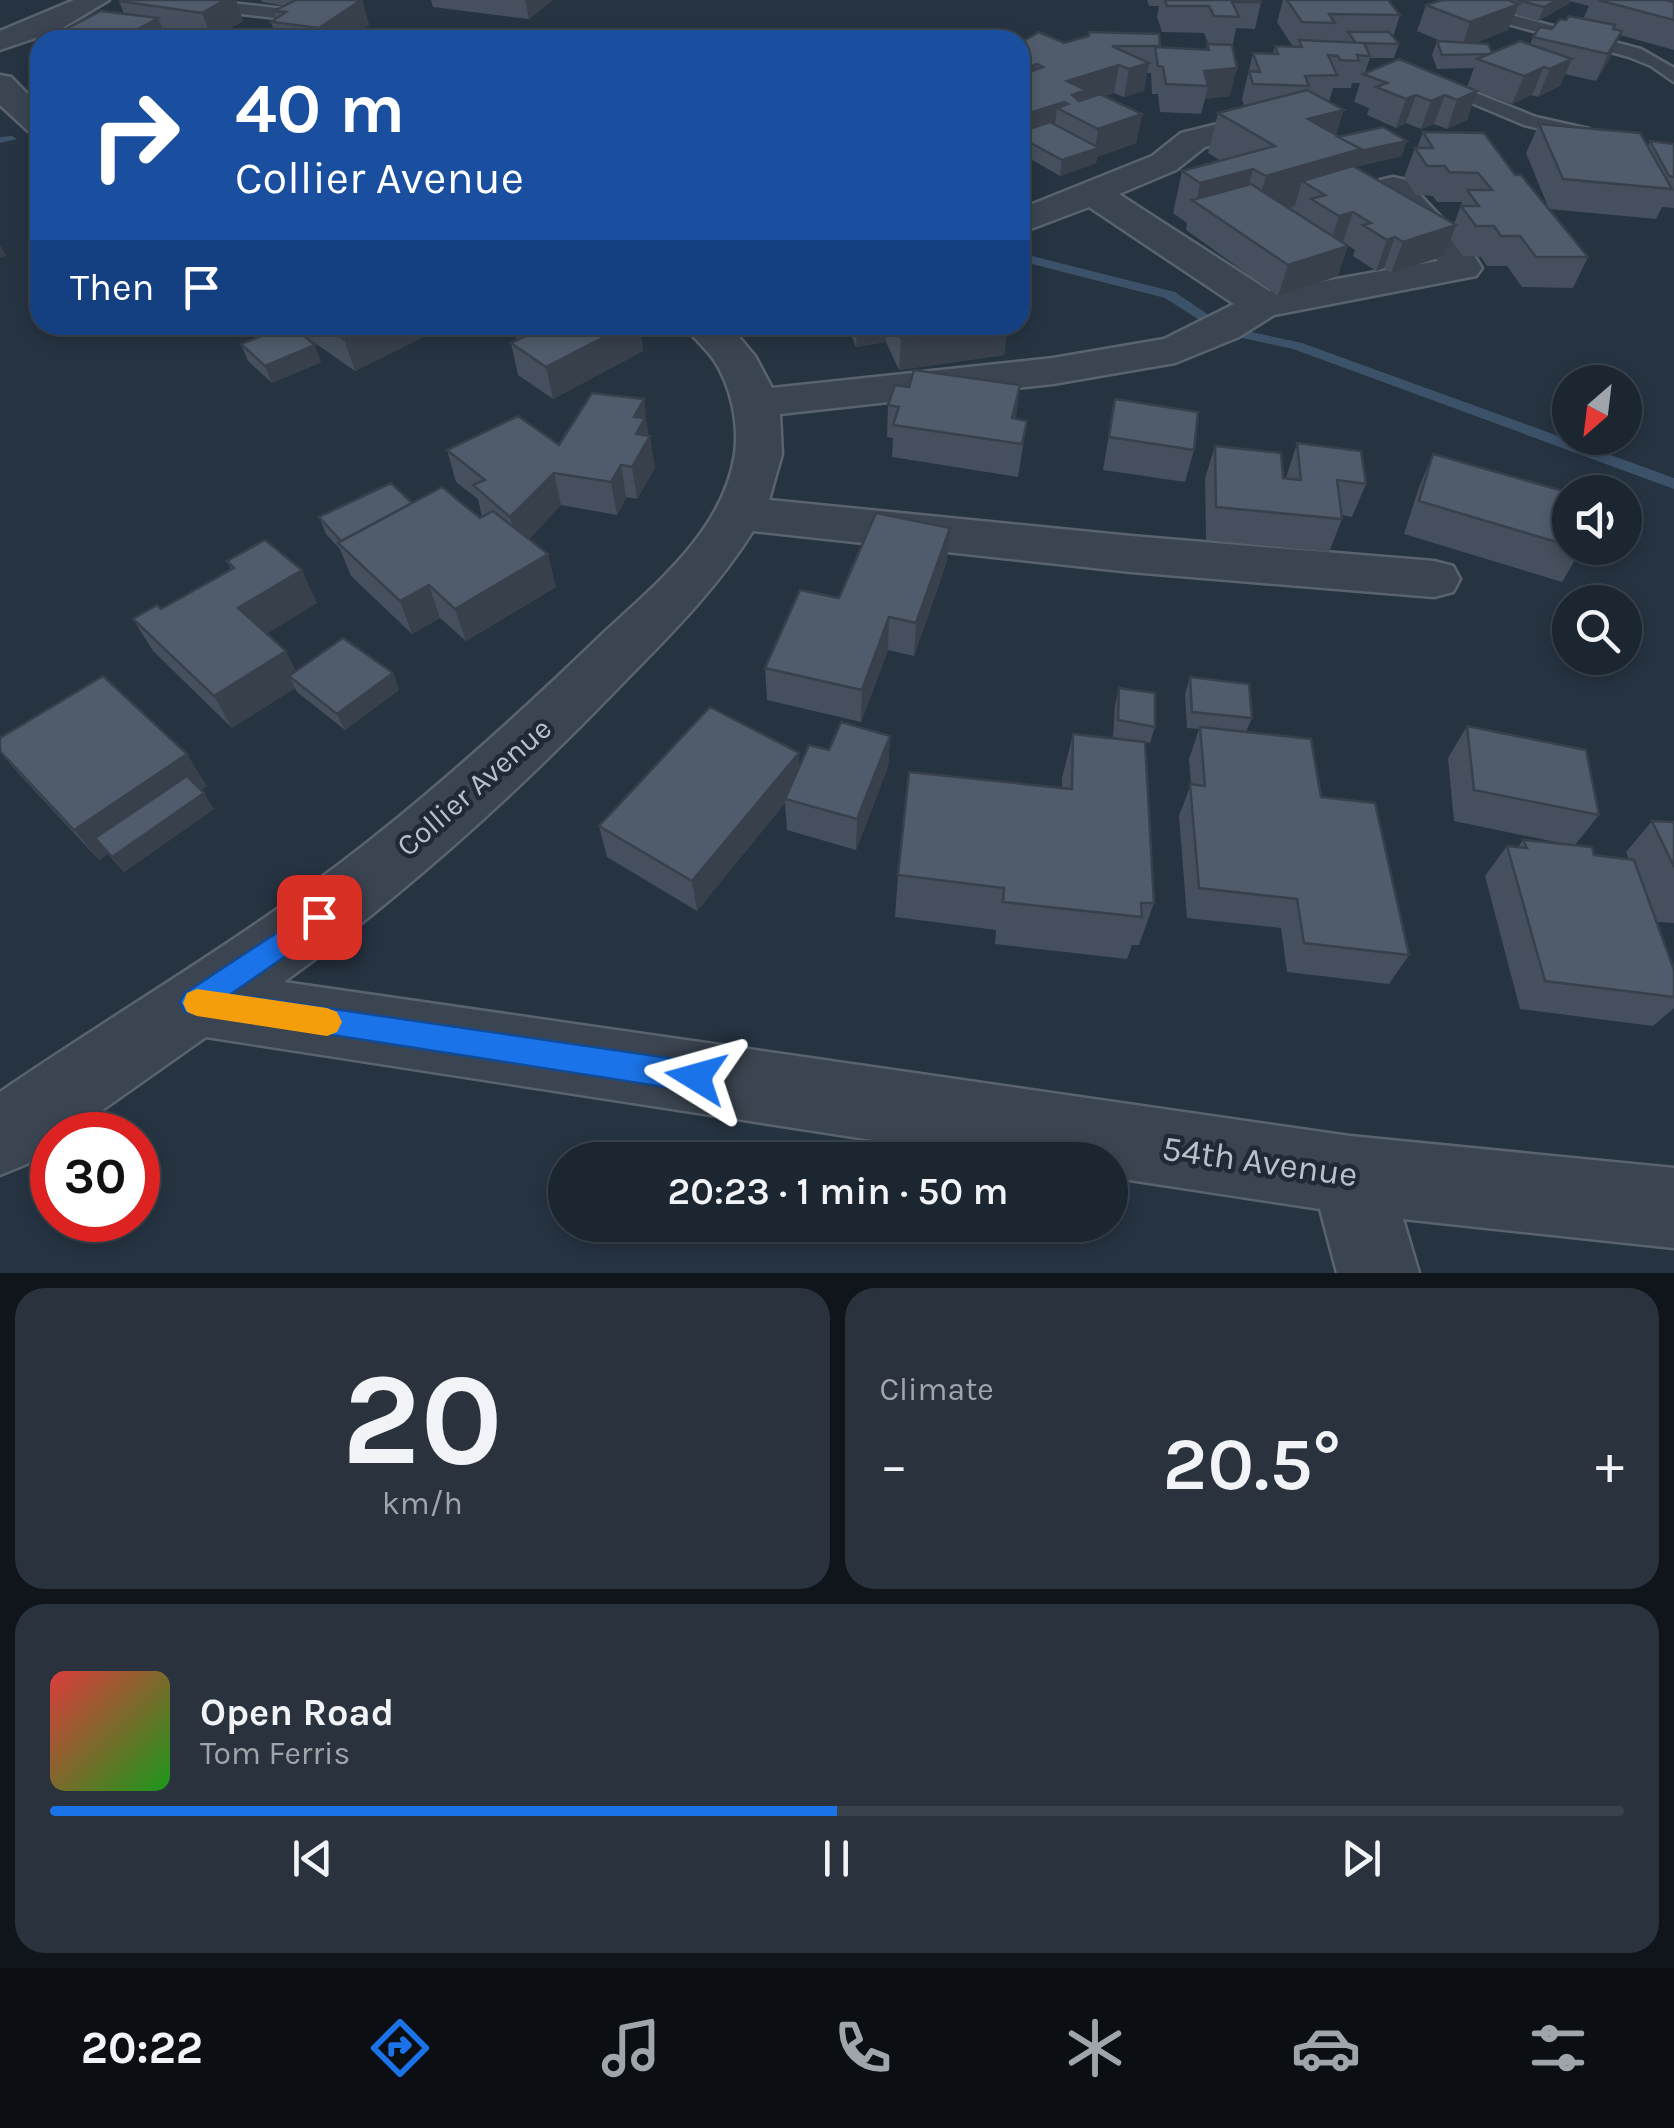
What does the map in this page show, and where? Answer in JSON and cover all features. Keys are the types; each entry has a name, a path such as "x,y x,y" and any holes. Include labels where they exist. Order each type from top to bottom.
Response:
{"street":[{"path":"32,30 94,0"},
{"path":"0,41 30,31"},
{"path":"0,84 30,116"},
{"path":"1030,218 1164,164 1193,140 1258,124 1316,122"},
{"path":"757,402 1053,371 1175,350 1262,305 1462,268 1454,254 1393,188"},
{"path":"1094,194 1262,305"},
{"name":"Collier Avenue","path":"0,1137 319,917 441,819 544,728 680,591 738,514 754,474 760,440 757,402 722,335"},
{"path":"738,514 1131,554 1434,579"},
{"name":"54th Avenue","path":"195,1002 1350,1176 1674,1208"},
{"path":"1350,1176 1378,1273"}],"lane":[{"path":"165,0 302,16"},
{"path":"1482,12 1635,54 1657,62 1674,76"},
{"path":"1461,92 1530,121 1596,135"}],"building":[{"path":"225,0 202,13 119,1"},
{"path":"296,0 361,0 319,28 271,22 286,12 274,11"},
{"path":"1165,0 1261,2 1232,2 1239,17 1214,16 1209,6 1167,6"},
{"path":"1287,0 1388,0 1400,15 1329,14 1335,23 1302,22"},
{"path":"1442,0 1508,0 1519,4 1470,22 1426,5"},
{"path":"1517,0 1557,0 1544,7"},
{"path":"1598,0 1674,2 1674,20"},
{"path":"101,11 158,18 137,30 64,30"},
{"path":"1569,16 1615,25 1613,29 1622,31 1608,54 1533,37 1540,27 1552,29 1560,19"},
{"path":"1039,32 1064,43 1089,36 1089,32 1159,34 1160,46 1112,46 1149,63 1129,69 1119,65 1067,81 1086,90 1072,95 1079,101 1100,94 1142,114 1098,129 1057,108 1068,104 1064,102 1030,113 1030,72 1043,67 1030,66 1030,37"},
{"path":"1348,32 1389,32 1399,44 1356,43"},
{"path":"1299,40 1364,43 1370,56 1357,55 1359,61 1328,55 1337,75 1305,76 1309,86 1253,84 1249,71 1260,72 1253,53 1278,54 1275,46 1302,47"},
{"path":"1437,41 1488,44 1493,54 1442,55"},
{"path":"1520,41 1572,59 1524,76 1477,59"},
{"path":"1207,44 1232,45 1237,68 1204,71 1208,86 1166,84 1155,47 1209,50"},
{"path":"1399,59 1477,91 1457,100 1445,95 1431,101 1416,95 1406,99 1376,87 1387,83 1363,74"},
{"path":"1307,90 1344,110 1308,119 1361,149 1266,176 1253,169 1200,183 1182,171 1275,146 1218,113"},
{"path":"1050,122 1099,148 1062,160 1030,142 1030,129"},
{"path":"1539,124 1640,133 1672,189 1563,179"},
{"path":"1383,127 1407,141 1360,151 1338,137"},
{"path":"1423,132 1484,133 1515,175 1521,175 1588,257 1536,257 1520,236 1501,236 1494,226 1476,226 1461,206 1479,206 1467,190 1492,190 1478,173 1427,166 1415,148 1433,148"},
{"path":"1650,141 1674,144 1674,177 1669,176"},
{"path":"1353,166 1456,225 1403,242 1395,237 1387,240 1363,225 1371,223 1353,212 1339,216 1311,199 1325,195 1302,181"},
{"path":"1251,184 1348,246 1288,265 1192,200"},
{"path":"265,335 303,335 315,345 265,366 241,344"},
{"path":"528,335 608,335 546,367 511,343"},
{"path":"914,370 1020,385 1012,418 1027,421 1022,444 893,425 899,407 888,405 895,385 909,387"},
{"path":"592,393 644,399 634,417 645,418 636,434 650,436 632,467 621,465 611,482 554,473 510,517 473,485 485,480 447,450 518,416 559,445"},
{"path":"1115,399 1198,412 1194,450 1109,437"},
{"path":"1297,443 1361,451 1366,484 1337,480 1342,519 1216,507 1215,446 1281,453 1283,478 1301,480"},
{"path":"1433,454 1552,488 1552,541 1419,501"},
{"path":"391,483 412,503 341,541 319,517"},
{"path":"442,487 480,518 493,511 548,554 455,609 429,585 400,601 338,543"},
{"path":"876,513 950,528 916,623 889,617 862,690 765,668 800,590 839,598"},
{"path":"265,540 302,570 238,608 286,651 214,696 133,619 157,605 161,609 234,568 227,561"},
{"path":"343,638 393,673 337,714 289,676"},
{"path":"103,676 187,754 74,830 0,751 0,738"},
{"path":"1190,677 1249,684 1252,718 1192,712"},
{"path":"1119,688 1155,693 1155,727 1118,720"},
{"path":"710,707 799,753 692,881 599,826"},
{"path":"841,722 890,736 857,819 785,799 809,745 829,750"},
{"path":"1467,726 1586,750 1599,815 1474,790"},
{"path":"1200,727 1311,739 1321,797 1375,803 1409,955 1304,943 1297,899 1199,888 1190,784 1205,786"},
{"path":"1073,734 1145,742 1154,903 1141,903 1142,917 1003,902 1004,888 898,875 909,772 1072,789"},
{"path":"187,776 204,793 112,857 95,838"},
{"path":"1652,821 1674,822 1674,867"},
{"path":"1523,840 1592,847 1594,855 1634,860 1674,970 1674,997 1545,981 1507,846 1527,848"}],"waterway":[{"path":"0,140 12,139"},
{"path":"1030,260 1170,295 1209,320"},
{"path":"1238,333 1297,346 1674,484"}],"slow traffic":[{"path":"197,1003 327,1022"}],"route":[{"path":"319,917 195,1002 696,1077"}]}
